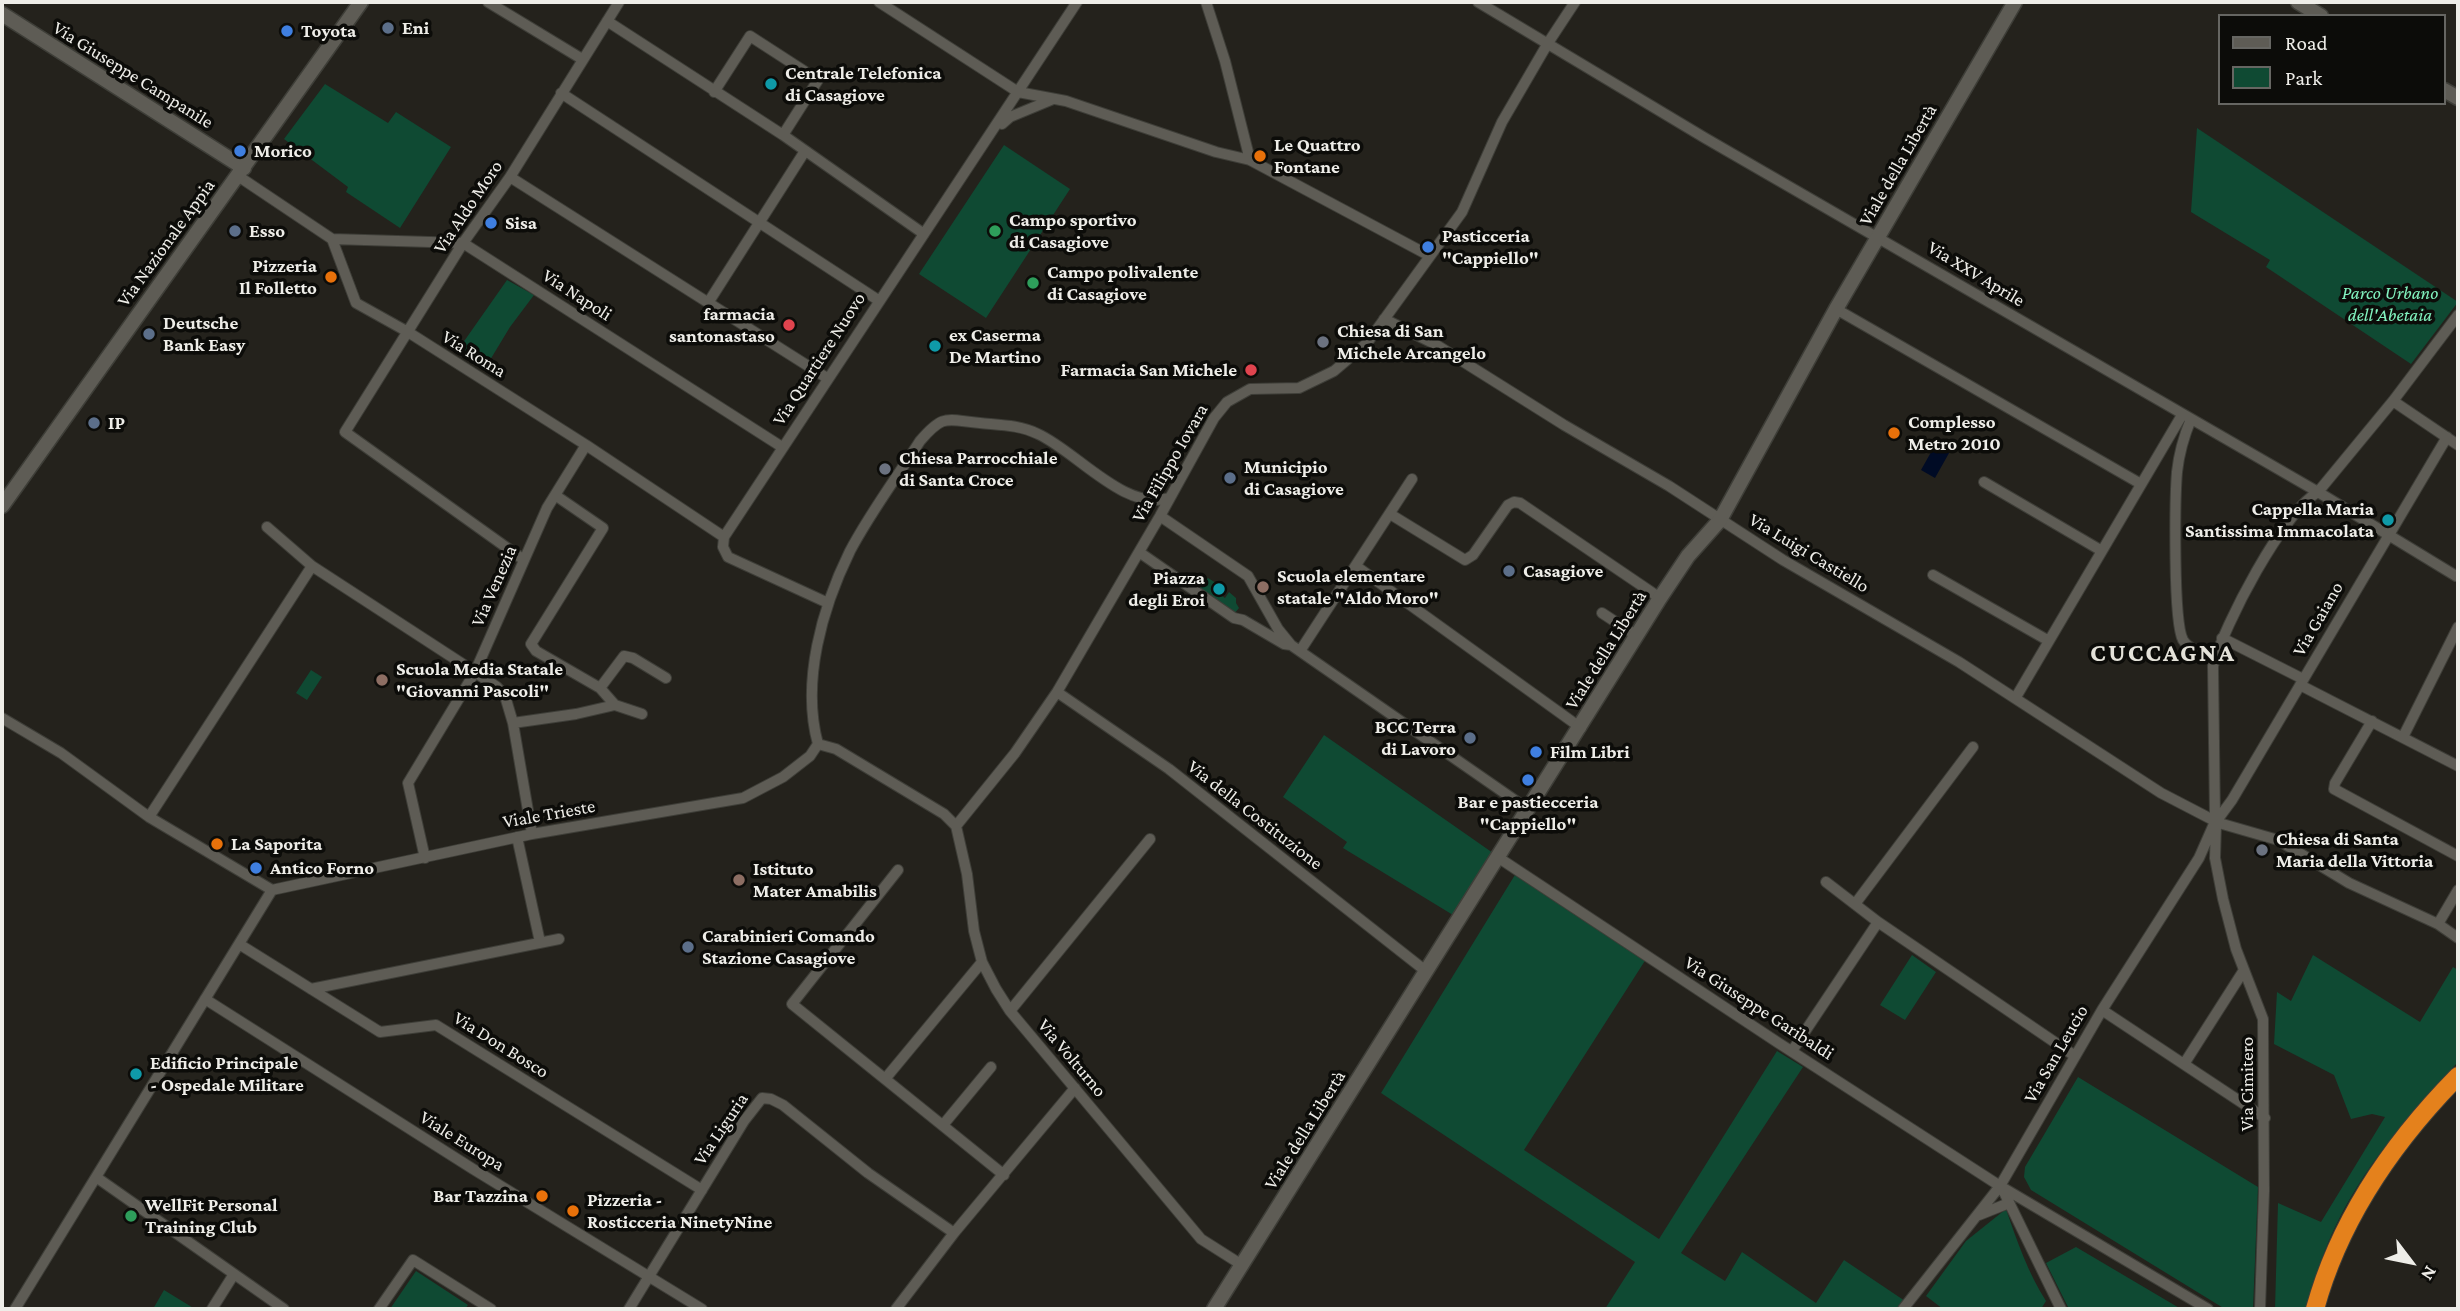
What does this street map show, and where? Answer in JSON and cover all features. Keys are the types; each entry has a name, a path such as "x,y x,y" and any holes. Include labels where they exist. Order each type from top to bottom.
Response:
{"highway":[{"path":"2315,1309 2323,1279 2344,1230 2370,1183 2401,1139 2458,1076"}],"street":[{"name":"Via Nazionale Appia","path":"2,506 361,2"},
{"path":"488,2 582,59"},
{"name":"Via Aldo Moro","path":"524,560 345,432 463,243 510,177 620,2"},
{"path":"879,2 1018,92 1054,99 1250,160 1430,256"},
{"path":"1018,92 1077,2"},
{"path":"1206,2 1225,61 1250,160"},
{"name":"Via XXV Aprile","path":"1478,2 1705,138 2318,492 2456,576"},
{"name":"Via Filippo Iovara","path":"956,826 1015,753 1057,692 1214,418 1227,402 1250,389 1299,388 1334,371 1367,343 1462,212 1502,122 1575,2"},
{"name":"Viale della Libertà","path":"1214,1309 1581,728 1660,598 1688,556 1720,520 1836,309 2015,2"},
{"path":"2298,2 2319,14"},
{"name":"Via Giuseppe Campanile","path":"2,14 241,172"},
{"path":"607,21 783,135 924,234"},
{"path":"714,92 750,36 818,80 783,135"},
{"name":"Via Quartiere Nuovo","path":"724,537 878,300 1018,92"},
{"path":"561,93 878,300"},
{"path":"987,139 1010,117 1054,99"},
{"path":"708,303 805,151"},
{"path":"241,172 331,239 463,243"},
{"path":"510,177 827,378"},
{"name":"Via Roma","path":"331,239 356,303 408,332 586,445 724,537"},
{"name":"Via Napoli","path":"463,243 782,447"},
{"path":"1836,309 2141,484"},
{"name":"Via Cimitero","path":"2260,1309 2263,1019 2244,970 2223,899 2215,858 2215,659 2222,638 2250,583 2306,499 2318,492 2393,401 2458,315"},
{"name":"Via Luigi Castiello","path":"1384,320 1435,344 1564,425 1669,486 1783,560 1959,662 2161,793 2216,821 2278,840 2349,883 2438,924 2458,938"},
{"path":"2393,401 2458,444"},
{"path":"2015,697 2141,484 2186,417"},
{"path":"2186,417 2177,471 2178,612 2183,640 2189,647 2215,659"},
{"path":"956,826 944,814 836,749 818,744 814,730 812,684 828,603 851,550 920,441 943,419 1023,428 1040,435 1108,483 1150,501 1169,498"},
{"name":"Via Gaiano","path":"2216,821 2232,800 2447,437"},
{"name":"Via Venezia","path":"425,858 408,783 475,672 555,495 586,445"},
{"path":"1296,648 1356,566 1412,479"},
{"path":"1984,482 2102,551"},
{"path":"555,495 603,528 531,644 536,651 600,688 615,705 642,714"},
{"path":"1390,514 1465,560 1496,530 1508,505 1514,502 1526,505 1660,598"},
{"path":"1160,516 1248,576 1278,629 1296,648 1529,810"},
{"path":"267,527 313,566 498,687 505,696 513,723 532,834"},
{"path":"724,537 723,547 728,558 828,603"},
{"path":"1139,552 1234,618 1243,620 1296,648"},
{"path":"149,817 313,566"},
{"path":"1356,566 1581,728"},
{"path":"1933,575 2049,641"},
{"path":"1602,613 1637,636"},
{"path":"2403,737 2458,627"},
{"path":"2222,638 2372,722 2458,766"},
{"path":"600,688 624,656 633,658 666,678"},
{"name":"Via della Costituzione","path":"1057,692 1169,769 1427,972"},
{"path":"513,723 576,715 615,705"},
{"path":"2,718 61,753 149,817 271,890 15,1309"},
{"path":"2372,722 2334,789 2458,856"},
{"name":"Viale Trieste","path":"271,890 532,834 743,798 783,777 810,756 818,744"},
{"path":"1855,904 1973,747"},
{"name":"Via San Leucio","path":"1903,1309 2000,1186 2102,1010 2199,858 2216,821"},
{"name":"Via Volturno","path":"956,826 982,962 1010,1011 1201,1239 1242,1265"},
{"path":"517,837 540,942"},
{"path":"1010,1011 1150,839"},
{"name":"Via Giuseppe Garibaldi","path":"1499,858 2000,1186"},
{"path":"898,870 792,1004 1004,1175"},
{"path":"1826,882 1878,922 2075,1056"},
{"path":"2438,924 2458,890"},
{"path":"1792,1051 1878,922"},
{"path":"311,989 559,939"},
{"name":"Via Don Bosco","path":"239,944 380,1032 436,1025 702,1190"},
{"path":"885,1079 982,962"},
{"path":"2184,1064 2244,970"},
{"name":"Viale Europa","path":"205,999 473,1169 702,1309"},
{"path":"2102,1010 2264,1118"},
{"path":"943,1125 991,1067"},
{"path":"896,1309 954,1233 1075,1088"},
{"name":"Via Liguria","path":"629,1309 744,1121 762,1098 771,1099 868,1173 954,1233"},
{"path":"96,1177 284,1309"},
{"path":"2000,1186 2061,1309"},
{"path":"2000,1186 2208,1309"},
{"path":"1979,1216 2009,1203"},
{"path":"379,1309 413,1260 491,1309"},
{"path":"212,1309 234,1274"}],"green space":[{"path":"325,84 388,123 396,112 451,147 400,228 346,192 348,187 284,139"},
{"name":"Parco Urbano dell'Abetaia","path":"2197,128 2458,302 2411,364 2266,267 2270,260 2191,212"},
{"name":"Campo sportivo di Casagiove","path":"1004,145 1070,189 986,318 919,274"},
{"path":"507,280 534,295 487,365 460,347"},
{"path":"1208,578 1216,583 1212,589 1225,598 1229,592 1236,598 1239,608 1234,614 1195,587 1200,580 1204,582"},
{"path":"311,670 322,677 307,700 296,693"},
{"path":"1324,735 1493,853 1453,915 1343,848 1347,842 1283,797"},
{"path":"1518,870 1648,956 1524,1150 1659,1239 1777,1051 1803,1067 1681,1253 1725,1281 1742,1252 1816,1303 1844,1260 1905,1301 1899,1309 1605,1309 1635,1262 1381,1093"},
{"path":"1912,955 1936,972 1905,1020 1880,1005"},
{"path":"2313,955 2420,1022 2453,967 2458,970 2458,1062 2393,1136 2364,1176 2329,1241 2305,1309 2275,1309 2278,1203 2321,1222 2385,1117 2372,1114 2351,1119 2334,1075 2274,1044 2277,992 2291,1001"},
{"path":"2078,1077 2258,1187 2253,1309 2225,1309 2031,1190 2024,1177 2025,1167"},
{"path":"2006,1209 2028,1268 2046,1301 2041,1309 1943,1309 1926,1296 1966,1241"},
{"path":"2076,1247 2181,1309 2069,1309 2046,1263"},
{"path":"416,1271 468,1305 465,1309 390,1309"},
{"path":"164,1290 195,1309 153,1309"}],"water":[{"path":"1939,438 1953,446 1935,478 1921,470"}],"place":[{"name":"Eni","path":"388,28"},
{"name":"Toyota","path":"287,31"},
{"name":"Centrale Telefonica di Casagiove","path":"771,84"},
{"name":"Morico","path":"240,151"},
{"name":"Le Quattro Fontane","path":"1260,156"},
{"name":"Sisa","path":"491,223"},
{"name":"Esso","path":"235,231"},
{"name":"Campo sportivo di Casagiove","path":"995,231"},
{"name":"Pasticceria \"Cappiello\"","path":"1428,247"},
{"name":"Pizzeria Il Folletto","path":"331,277"},
{"name":"Campo polivalente di Casagiove","path":"1033,283"},
{"name":"farmacia santonastaso","path":"789,325"},
{"name":"Deutsche Bank Easy","path":"149,334"},
{"name":"Chiesa di San Michele Arcangelo","path":"1323,342"},
{"name":"ex Caserma De Martino","path":"935,346"},
{"name":"Farmacia San Michele","path":"1251,370"},
{"name":"IP","path":"94,423"},
{"name":"Complesso Metro 2010","path":"1894,433"},
{"name":"Chiesa Parrocchiale di Santa Croce","path":"885,469"},
{"name":"Municipio di Casagiove","path":"1230,478"},
{"name":"Cappella Maria Santissima Immacolata","path":"2388,520"},
{"name":"Casagiove","path":"1509,571"},
{"name":"Scuola elementare statale \"Aldo Moro\"","path":"1263,587"},
{"name":"Piazza degli Eroi","path":"1219,589"},
{"name":"Scuola Media Statale \"Giovanni Pascoli\"","path":"382,680"},
{"name":"BCC Terra di Lavoro","path":"1470,738"},
{"name":"Film Libri","path":"1536,752"},
{"name":"Bar e pastiecceria \"Cappiello\"","path":"1528,780"},
{"name":"La Saporita","path":"217,844"},
{"name":"Chiesa di Santa Maria della Vittoria","path":"2262,850"},
{"name":"Antico Forno","path":"256,868"},
{"name":"Istituto Mater Amabilis","path":"739,880"},
{"name":"Carabinieri Comando Stazione Casagiove","path":"688,947"},
{"name":"Edificio Principale - Ospedale Militare","path":"136,1074"},
{"name":"Bar Tazzina","path":"542,1196"},
{"name":"Pizzeria - Rosticceria NinetyNine","path":"573,1211"},
{"name":"WellFit Personal Training Club","path":"131,1216"}],"district":[{"name":"CUCCAGNA","path":"2163,653"}]}
